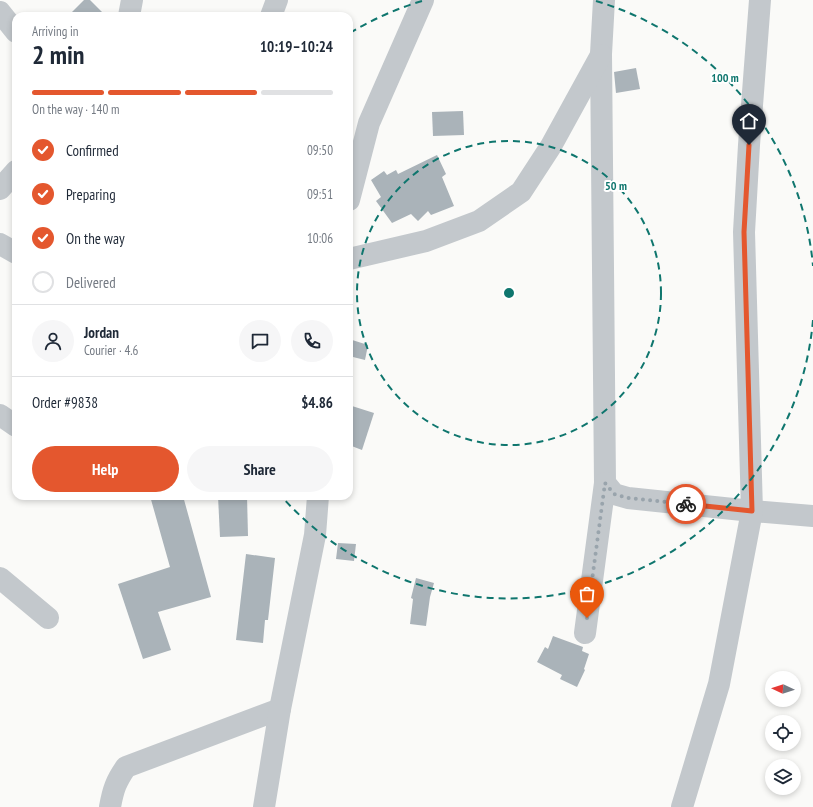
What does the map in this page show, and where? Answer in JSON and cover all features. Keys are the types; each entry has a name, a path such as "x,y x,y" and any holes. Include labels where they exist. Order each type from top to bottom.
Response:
{"street":[{"path":"130,12 132,0"},
{"path":"272,12 277,0"},
{"path":"353,185 369,123 423,0"},
{"path":"585,633 605,483 601,54 604,0"},
{"path":"682,807 719,684 752,511 744,232 760,0"},
{"path":"0,12 12,27"},
{"path":"353,258 426,240 479,222 521,192 550,146 601,54"},
{"path":"0,189 12,176"},
{"path":"0,244 12,251"},
{"path":"0,415 12,423"},
{"path":"605,483 614,494 628,498 813,516"},
{"path":"264,807 280,709 315,535 318,500"},
{"path":"0,578 48,618"},
{"path":"110,807 113,791 118,778 126,767 280,709"}],"building":[{"path":"84,0 90,0 102,12 72,12"},
{"path":"636,68 640,89 616,93 614,72"},
{"path":"463,111 464,135 433,136 432,112"},
{"path":"437,155 446,174 442,177 454,206 431,215 428,211 418,221 411,214 392,223 376,201 381,197 371,180 384,171 387,175 396,170 398,174"},
{"path":"353,340 368,345 365,360 353,357"},
{"path":"353,406 374,413 362,450 353,447"},
{"path":"151,500 184,500 211,597 158,612 171,650 143,659 118,584 170,567"},
{"path":"218,500 247,500 248,536 220,537"},
{"path":"338,543 356,544 354,561 336,559"},
{"path":"246,554 275,558 268,620 265,620 263,643 236,640"},
{"path":"416,578 434,583 430,597 426,626 410,624 413,599 411,598"},
{"path":"553,636 583,647 582,651 589,654 584,669 585,670 577,687 560,679 562,675 537,662 545,647 548,649"}],"way so far":[{"path":"587,618 605,483 614,494 628,498 686,504"}],"route":[{"path":"686,504 752,511 744,232 749,145"}]}
